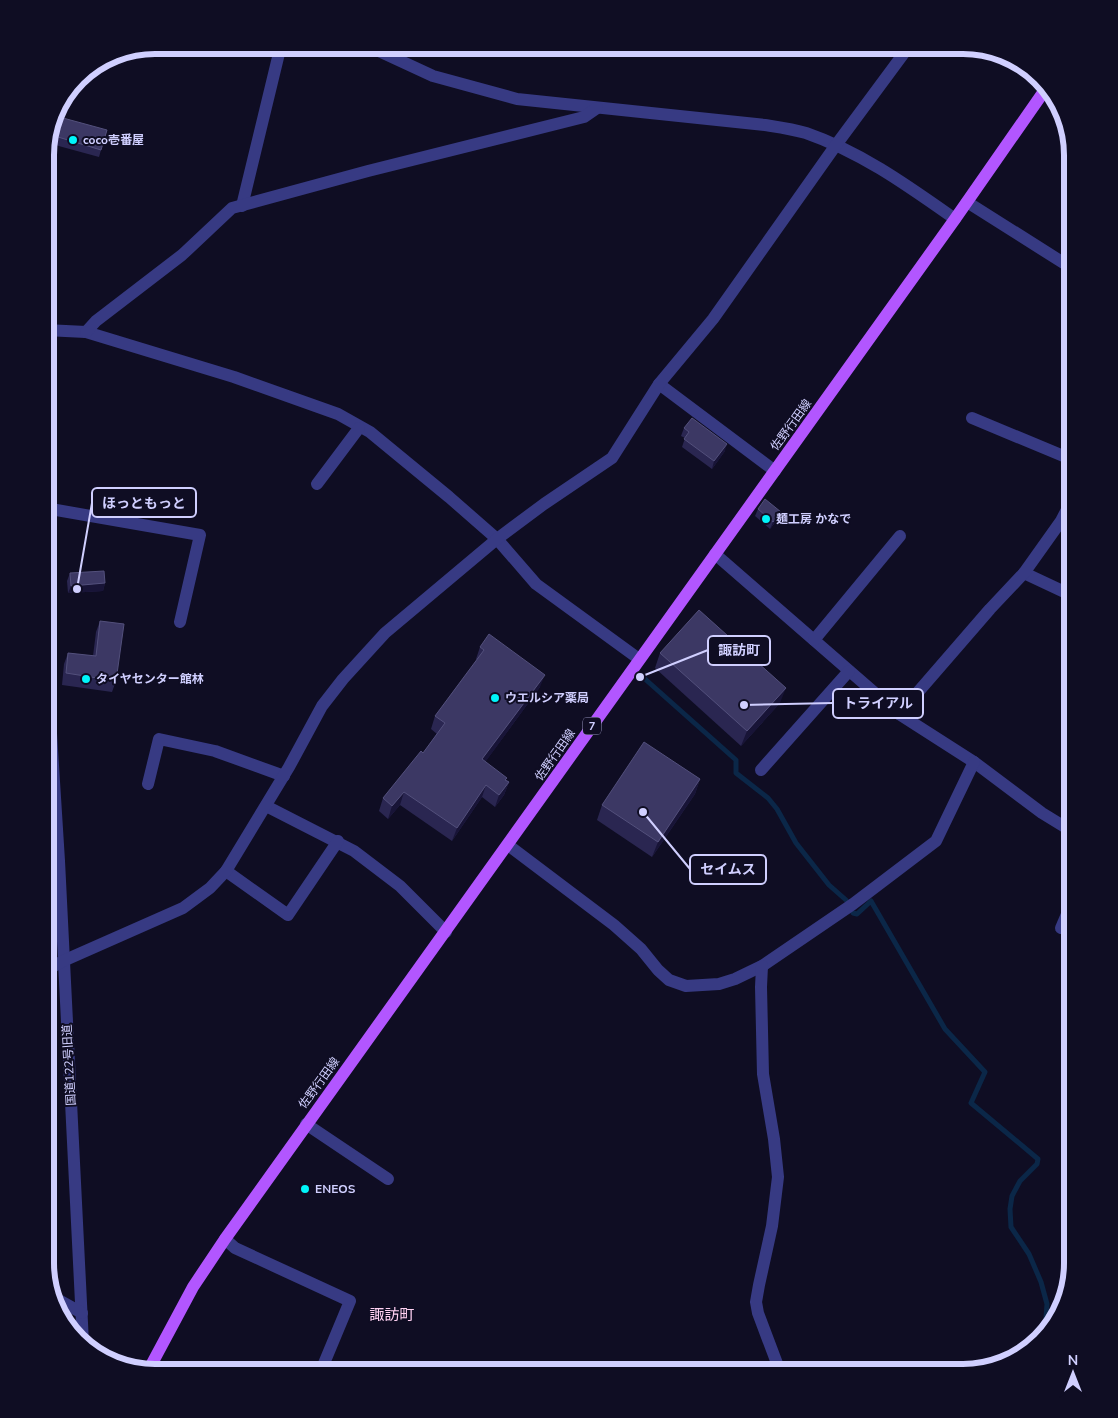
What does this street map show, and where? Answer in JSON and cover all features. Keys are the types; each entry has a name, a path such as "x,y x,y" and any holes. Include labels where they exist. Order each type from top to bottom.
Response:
{"main road":[{"name":"佐野行田線","path":"152,1364 193,1287 225,1239 956,219 1043,93"}],"street":[{"path":"242,206 279,54"},
{"path":"385,54 433,76 517,99 764,125 804,132 836,145 877,166 956,219"},
{"path":"54,966 183,908 210,888 226,871 266,806 322,706 343,679 385,633 497,539 544,504 612,458 659,384 713,319 836,145 903,54"},
{"path":"86,332 96,321 182,255 232,208 368,171 584,117 596,108"},
{"path":"967,202 1064,263"},
{"path":"54,330 86,332 234,377 338,414 370,432 449,497 497,539 536,584 639,659"},
{"path":"659,384 775,470"},
{"path":"972,418 1064,456"},
{"path":"317,484 360,428"},
{"path":"54,510 200,535 180,622"},
{"path":"899,714 990,609 1024,573 1064,515"},
{"path":"814,640 900,536"},
{"path":"715,554 899,714 974,762 1042,813 1064,826"},
{"path":"1024,573 1064,592"},
{"path":"761,770 849,671"},
{"path":"148,784 159,739 215,751 284,776"},
{"path":"508,845 614,925 641,949 669,980 686,986 719,984 762,966 853,904 936,841 974,762"},
{"path":"266,806 338,841 354,851 400,886 446,932"},
{"name":"国道122号旧道","path":"54,825 59,861 83,1334"},
{"path":"226,871 288,915 338,841"},
{"path":"54,861 59,861"},
{"path":"1061,928 1064,921"},
{"path":"762,966 763,1074 776,1147 778,1177 772,1226 758,1284 756,1302 758,1313 777,1364"},
{"path":"306,1124 388,1179"},
{"path":"225,1239 234,1248 350,1301 324,1364"},
{"path":"61,1301 82,1313"}],"building":[{"path":"63,118 107,130 101,150 58,137"},
{"path":"692,418 727,444 714,461 684,439 689,432 684,428"},
{"path":"765,499 781,512 773,522 758,509"},
{"path":"104,571 105,583 71,586 70,573"},
{"path":"699,610 786,688 747,731 660,653"},
{"path":"100,621 124,624 116,681 66,673 68,653 96,656"},
{"path":"489,634 545,675 482,759 507,778 505,780 509,782 499,795 486,785 457,828 404,792 392,806 383,798 421,751 423,753 445,723 435,716 484,650 480,647"},
{"path":"644,742 700,779 658,842 602,805"}],"waterway":[{"path":"645,679 736,760 736,773 768,798 777,809 796,843 829,885 846,900"},
{"path":"853,913 857,914 871,901 945,1029 985,1072 971,1103 1038,1159 1037,1164 1020,1181 1012,1196 1010,1209 1011,1227 1029,1254 1041,1282 1047,1304 1046,1321"}],"place":[{"name":"coco壱番屋","path":"73,140"},
{"name":"麺工房 かなで","path":"766,519"},
{"name":"ほっともっと","path":"77,589"},
{"name":"諏訪町","path":"640,677"},
{"name":"タイヤセンター館林","path":"86,679"},
{"name":"ウエルシア薬局","path":"495,698"},
{"name":"トライアル","path":"744,705"},
{"name":"セイムス","path":"643,812"},
{"name":"ENEOS","path":"305,1189"}],"district":[{"name":"諏訪町","path":"392,1315"}]}
